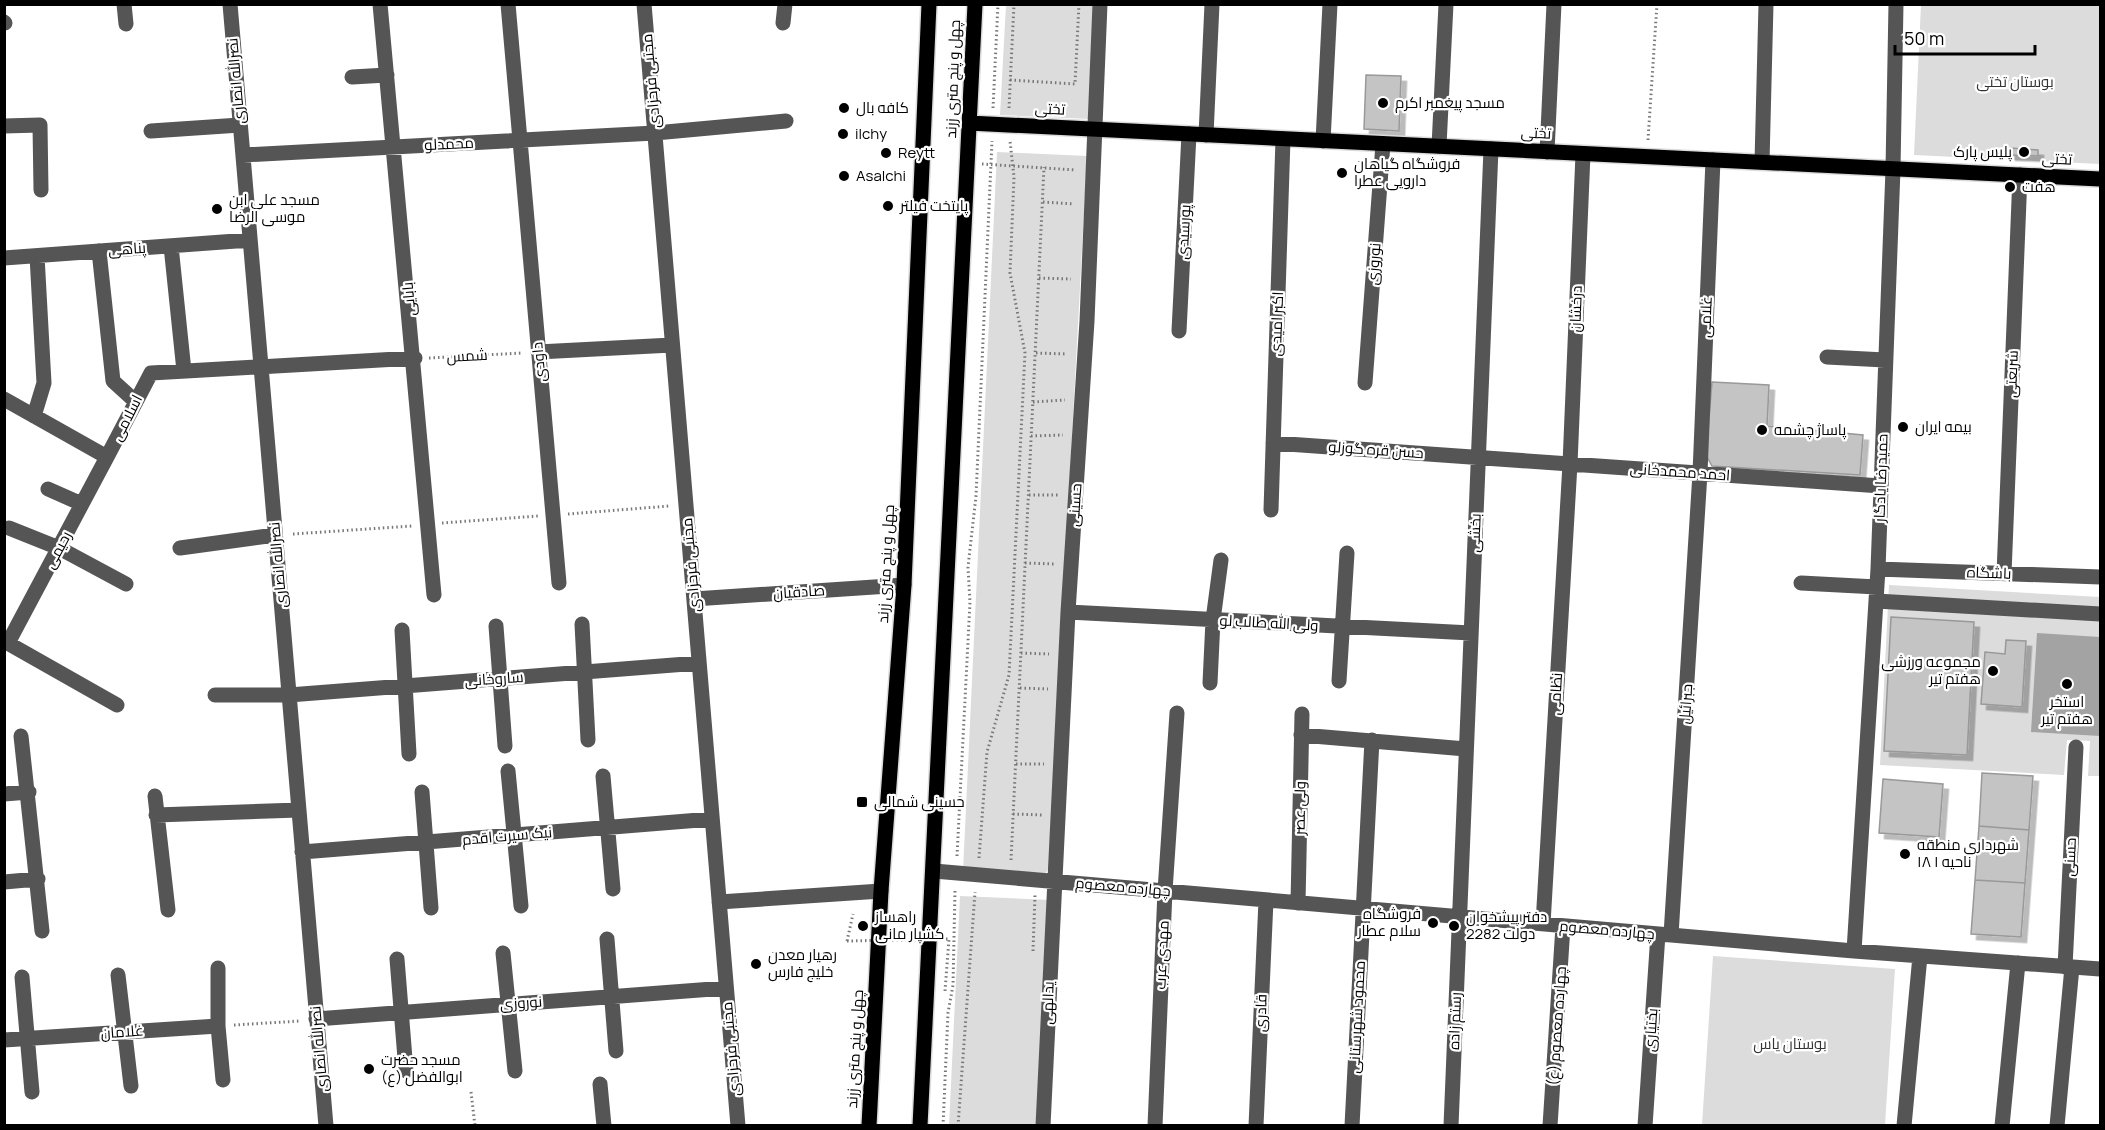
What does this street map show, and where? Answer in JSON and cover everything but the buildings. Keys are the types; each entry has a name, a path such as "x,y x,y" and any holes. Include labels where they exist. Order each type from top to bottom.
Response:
{"main road":[{"name":"چهل و پنج متری زرند","path":"869,1125 881,891 904,585 929,4"},
{"name":"چهل و پنج متری زرند","path":"920,1125 975,4"},
{"name":"تختی","path":"969,123 2100,179"}],"street":[{"path":"124,4 126,24"},
{"name":"نصرالله انصاری","path":"230,4 326,1125"},
{"name":"بابایی","path":"380,4 415,358 434,595"},
{"name":"داودی","path":"508,4 518,140 559,583"},
{"name":"مجتبی فرحزادی","path":"644,4 738,1125"},
{"path":"783,23 785,4"},
{"name":"حسینی","path":"1053,881 1087,321 1100,4"},
{"path":"1206,135 1212,4"},
{"path":"1323,141 1330,4"},
{"path":"1439,146 1446,4"},
{"path":"1547,152 1554,4"},
{"path":"1762,162 1766,4"},
{"name":"حمیدرضا یادگار","path":"1854,951 1878,569 1893,169 1896,4"},
{"path":"352,77 387,75"},
{"name":"محمدلو","path":"243,155 655,133 786,121"},
{"path":"4,126 40,125 40,190"},
{"path":"151,131 240,125"},
{"name":"پورسیدی","path":"1179,331 1189,134"},
{"name":"اکبر امیدی","path":"1271,510 1283,139"},
{"name":"نوروزی","path":"1365,383 1383,144"},
{"name":"بخشی","path":"1460,917 1491,149"},
{"name":"درخشان","path":"1570,464 1583,154"},
{"name":"غلامی","path":"1700,473 1713,160"},
{"name":"شریعتی","path":"2004,574 2020,175"},
{"name":"پناهی","path":"4,258 250,240"},
{"path":"171,246 184,371"},
{"path":"99,251 113,381 136,402"},
{"path":"34,416 44,383 37,256"},
{"path":"538,352 672,345"},
{"path":"1827,357 1885,360"},
{"path":"261,367 415,358"},
{"name":"اسلامی","path":"4,399 106,457 151,373 261,367"},
{"name":"حسن قره گوزلو","path":"1273,443 1478,458"},
{"name":"رحیمی","path":"6,642 59,548 106,457"},
{"name":"احمد محمدخانی","path":"1478,458 1881,486"},
{"name":"نظامی","path":"1543,924 1570,464"},
{"name":"جبرائیل","path":"1664,935 1700,473"},
{"path":"48,489 82,504"},
{"path":"9,528 59,548 126,584"},
{"path":"180,548 275,536"},
{"path":"1339,681 1347,553"},
{"path":"1210,683 1213,620 1221,560"},
{"name":"باشگاه","path":"1878,569 2100,577"},
{"path":"1801,583 1876,594 2100,614"},
{"name":"صادقیان","path":"694,599 904,585"},
{"name":"ولی الله طالب لو","path":"1068,612 1471,633"},
{"path":"582,624 588,740"},
{"path":"496,626 505,746"},
{"path":"402,630 410,754"},
{"path":"6,642 117,705"},
{"name":"ساروخانی","path":"215,695 289,695 699,663"},
{"name":"مهدی عرب","path":"1155,1125 1165,891 1177,713"},
{"name":"ولی عصر","path":"1298,903 1302,714"},
{"path":"1301,735 1466,749"},
{"path":"21,736 29,792 42,931"},
{"name":"محمود شهرستانی","path":"1352,1125 1372,740"},
{"name":"حسنی","path":"2057,1125 2068,967 2076,747"},
{"path":"508,771 522,906"},
{"path":"603,776 613,889"},
{"path":"4,794 29,792"},
{"path":"422,792 431,908"},
{"path":"155,796 168,910"},
{"path":"156,815 299,810"},
{"name":"نیک سیرت اقدم","path":"302,852 712,819"},
{"name":"چهارده معصوم","path":"934,871 1854,951 2100,969"},
{"path":"4,882 38,879"},
{"name":"یدالهی","path":"1043,1125 1053,881"},
{"path":"719,902 881,891"},
{"name":"قادری","path":"1256,1125 1266,900"},
{"name":"رستم زاده","path":"1451,1125 1460,917"},
{"name":"چهارده معصوم (ع)","path":"1550,1125 1563,926"},
{"name":"بختیاری","path":"1645,1125 1664,935"},
{"path":"607,939 616,1051"},
{"path":"503,953 515,1071"},
{"path":"1904,1125 1920,956"},
{"path":"397,959 406,1071"},
{"path":"2002,1125 2018,963"},
{"path":"218,968 218,1026 223,1080"},
{"path":"118,975 131,1086"},
{"path":"22,977 32,1092"},
{"name":"نوروزی","path":"316,1019 726,988"},
{"name":"غلامان","path":"4,1040 218,1026"},
{"path":"600,1084 604,1125"}],"path":[{"path":"958,1125 987,752 1009,675 1025,352 1010,273 1012,164 1000,124 998,4"},
{"path":"943,1125 948,1013 953,985 956,873 970,602 968,567 976,496 991,163 1010,80 1014,4"},
{"path":"1010,80 1075,84 1079,4"},
{"path":"1647,157 1656,4"},
{"path":"982,164 1076,169 1076,181"},
{"path":"1011,868 1044,167"},
{"path":"1074,215 1075,193"},
{"path":"1043,202 1074,204"},
{"path":"1070,290 1071,269"},
{"path":"1039,278 1071,279"},
{"path":"1066,365 1067,343"},
{"name":"شمس","path":"415,358 538,352"},
{"path":"1036,353 1067,354"},
{"path":"1064,412 1065,388"},
{"path":"1033,402 1065,400"},
{"path":"1031,436 1063,435 1062,447"},
{"path":"1029,495 1060,495 1059,506"},
{"path":"275,536 686,505"},
{"path":"1025,563 1057,564"},
{"path":"1021,653 1052,654"},
{"path":"1020,688 1050,689"},
{"path":"1016,764 1047,764 1047,774"},
{"path":"1043,826 1045,805"},
{"path":"1014,814 1045,816"},
{"path":"853,914 847,941 949,939 947,984"},
{"path":"218,1026 316,1019"},
{"path":"471,1092 475,1125"}],"green space":[{"path":"1006,5 1095,5 1090,119 1000,115"},
{"name":"بوستان تختی","path":"1921,5 2100,5 2100,164 1914,155"},
{"path":"997,152 1087,156 1049,867 1045,875 963,871"},
{"name":"مجموعه ورزشی هفتم تیر","path":"1889,585 2100,597 2100,776 2088,776 2090,741 2067,740 2064,775 1880,765"},
{"path":"960,896 1050,900 1039,1125 949,1126"},
{"name":"بوستان یاس","path":"1713,956 1895,969 1885,1125 1702,1125"}],"shaded area":[{"name":"استخر هفتم تیر","path":"2037,633 2100,637 2100,736 2031,732"}],"place":[{"name":"مسجد پیغمبر اکرم","path":"1383,103"},
{"name":"کافه بال","path":"844,108"},
{"name":"ilchy","path":"843,134"},
{"name":"پلیس پارک","path":"2024,152"},
{"name":"Reytt","path":"886,153"},
{"name":"فروشگاه گیاهان دارویی عطرا","path":"1342,173"},
{"name":"Asalchi","path":"844,176"},
{"name":"هفت","path":"2010,187"},
{"name":"پایتخت فیلتر","path":"888,206"},
{"name":"مسجد علی ابن موسی الرضا","path":"217,209"},
{"name":"بیمه ایران","path":"1903,427"},
{"name":"پاساژ چشمه","path":"1762,430"},
{"name":"مجموعه ورزشی هفتم تیر","path":"1993,671"},
{"name":"استخر هفتم تیر","path":"2067,684"},
{"name":"حسینی شمالی","path":"862,802"},
{"name":"شهرداری منطقه ۱۸ ناحیه ۱","path":"1905,854"},
{"name":"فروشگاه سلام عطار","path":"1433,923"},
{"name":"راهساز کشپار مانی","path":"863,926"},
{"name":"دفتر پیشخوان دولت 2282","path":"1454,926"},
{"name":"رهیار معدن خلیج فارس","path":"756,964"},
{"name":"مسجد حضرت ابوالفضل (ع)","path":"369,1069"}]}
